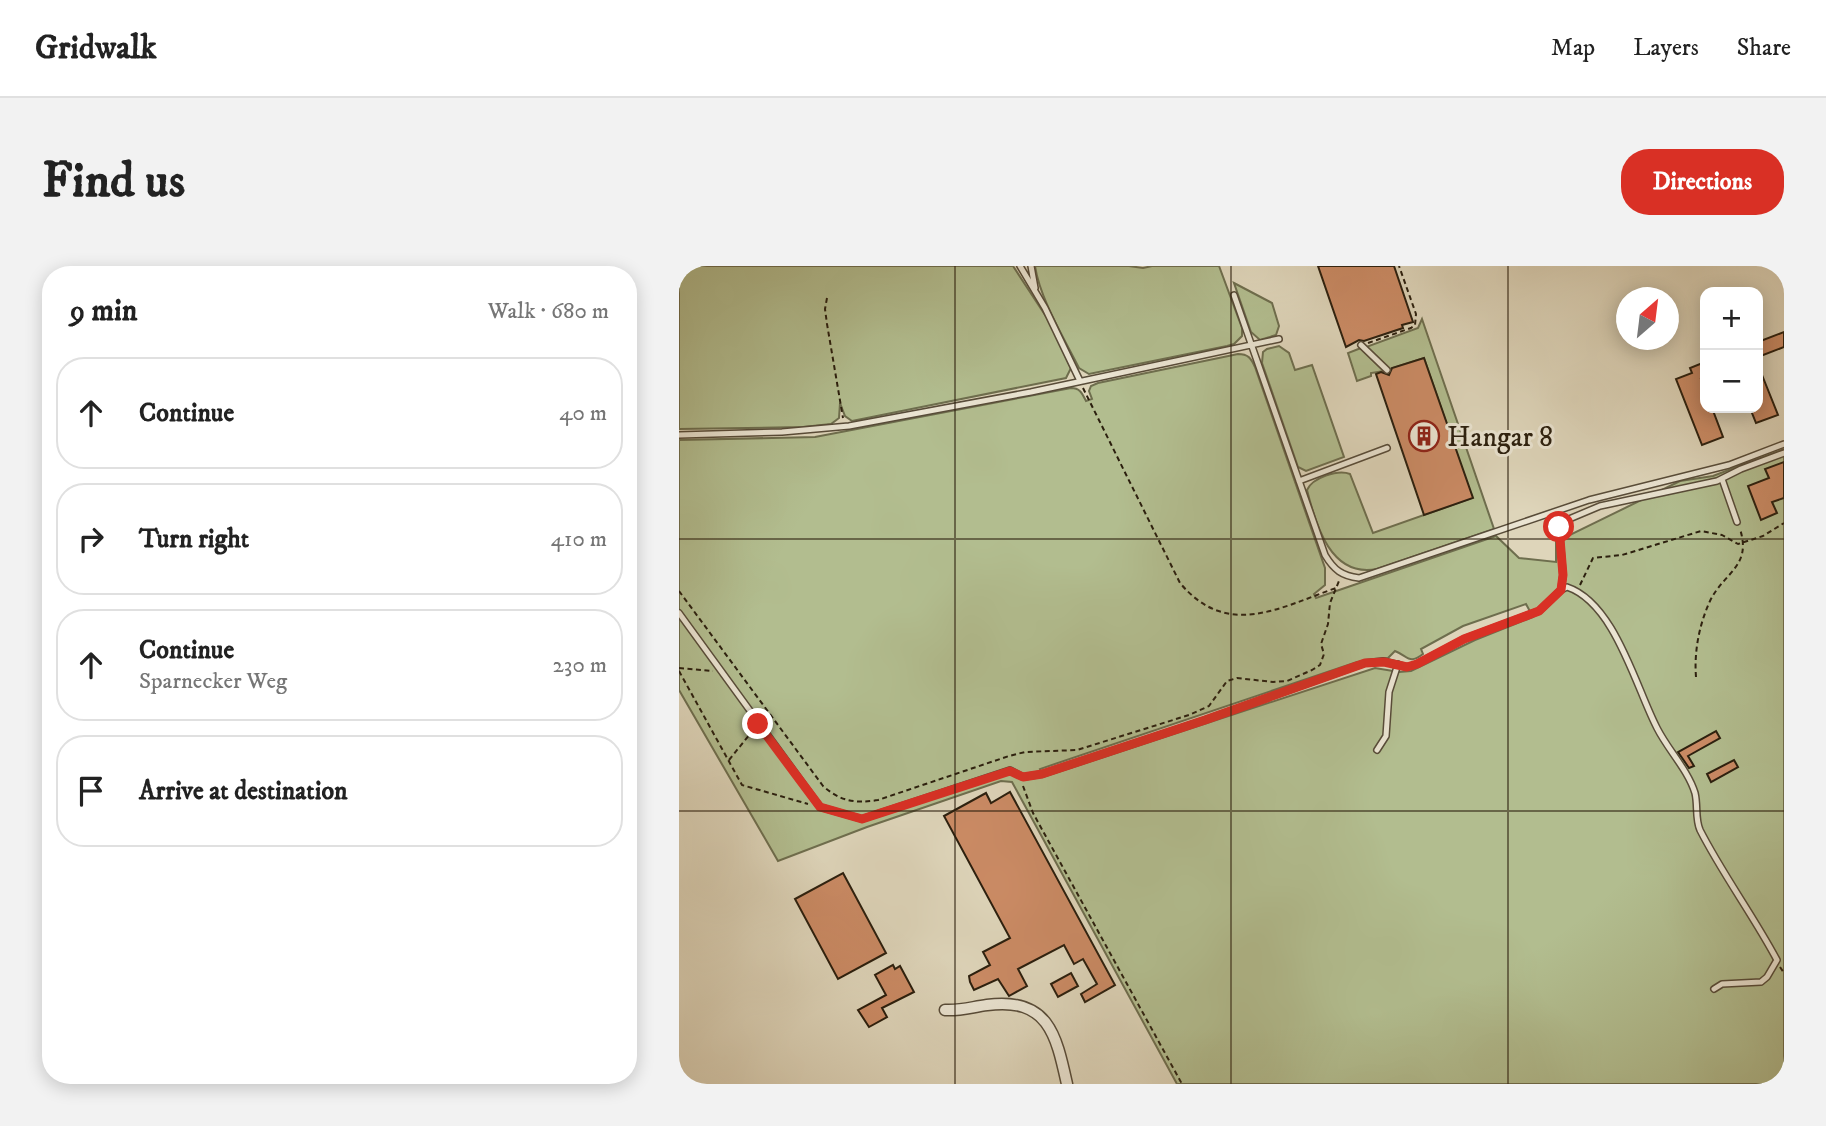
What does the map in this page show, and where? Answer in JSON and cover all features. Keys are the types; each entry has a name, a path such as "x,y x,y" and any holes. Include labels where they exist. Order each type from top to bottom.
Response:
{"street":[{"path":"945,1010 964,1011 984,1005 1008,1003 1027,1007 1039,1014 1047,1024 1060,1056 1067,1084"}],"lane":[{"path":"1020,266 1080,380"},
{"path":"1031,266 1037,294"},
{"path":"1234,295 1325,555 1335,570 1343,574 1359,578 1589,500 1729,465 1784,444"},
{"path":"679,435 845,427 1031,392 1279,339"},
{"path":"1361,345 1387,370"},
{"path":"1299,481 1387,448"},
{"path":"1561,590 1563,575 1559,527 1562,522 1600,506 1722,479 1784,453"},
{"path":"1722,479 1737,522"},
{"path":"679,612 820,807 862,819 1010,771 1023,777 1042,774 1365,663 1384,662 1407,667 1417,664 1464,639 1539,611 1567,587 1577,591 1597,611 1625,653 1656,726 1696,795 1698,825 1703,836 1756,920 1776,960 1761,982 1722,984 1714,989"},
{"path":"1377,750 1386,736 1389,692 1398,664"}],"path":[{"path":"1361,345 1415,325 1416,314 1399,266"},
{"path":"827,298 825,309 845,427"},
{"path":"1080,380 1180,583 1192,597 1214,611 1241,617 1260,614 1336,588"},
{"path":"1696,677 1697,643 1709,604 1741,559 1745,542 1737,522"},
{"path":"1577,591 1593,558 1622,555 1702,531 1723,535 1738,544 1763,536 1784,523"},
{"path":"679,591 823,786 845,801 861,803 1025,752 1077,750 1189,715 1209,706 1227,681 1237,678 1287,681 1312,670 1320,665 1324,654 1321,644 1328,624 1330,603 1343,574"},
{"path":"679,669 721,671"},
{"path":"679,669 742,785 820,807"},
{"path":"728,761 758,724"},
{"path":"1023,777 1021,781 1033,813 1182,1084"}],"green space":[{"path":"679,266 1013,266 1049,321 1071,368 1066,378 852,421 845,416 840,403 839,418 831,424 679,429"},
{"path":"1035,266 1219,266 1242,328 1242,336 1234,344 1227,346 1089,374 1079,368 1047,305"},
{"path":"1234,283 1272,303 1279,326 1276,335 1260,340 1251,332"},
{"path":"1422,319 1494,529 1377,569 1361,570 1348,566 1337,557 1321,533 1307,490 1320,478 1332,474 1350,474 1373,533 1472,498 1424,358 1390,369 1366,347 1418,328"},
{"path":"1279,346 1289,353 1295,370 1312,365 1344,457 1306,471 1298,467 1262,363 1263,352"},
{"path":"1361,348 1384,371 1371,373 1371,376 1357,381 1348,353"},
{"path":"1238,354 1249,357 1255,367 1325,568 1325,585 1314,594 1316,598 1496,536 1519,558 1556,562 1556,528 1562,522 1568,536 1680,481 1713,476 1784,449 1784,1084 1177,1084 1012,782 1001,781 778,861 679,690 679,440 815,437 1071,388 1080,391 1086,401 1092,399 1089,391 1091,386","holes":["1526,604 1533,617 1475,640 1411,671 1375,668 1043,777 1040,769 1357,662 1388,658 1395,651 1415,659 1423,654 1421,649 1463,626"]}],"building":[{"path":"1318,266 1394,266 1413,322 1402,325 1403,328 1364,341 1359,340 1346,347"},
{"path":"1784,332 1784,347 1763,355 1763,340"},
{"name":"Hangar 8","path":"1424,358 1473,498 1424,515 1376,374 1381,372 1389,375 1392,368"},
{"path":"1700,364 1700,413 1714,413 1723,437 1702,445 1676,379 1692,373 1690,368"},
{"path":"1763,378 1778,415 1756,423 1752,413 1763,413"},
{"path":"1784,462 1784,498 1772,502 1777,513 1761,520 1748,486 1769,478 1765,469"},
{"path":"1716,731 1720,738 1688,756 1694,766 1689,768 1678,752"},
{"path":"1734,760 1738,767 1711,782 1707,774"},
{"path":"1010,792 1115,985 1085,1002 1081,994 1097,984 1083,959 1074,964 1064,945 1018,969 1027,986 1009,996 998,979 974,990 970,982 969,976 990,965 983,952 1010,938 944,816 986,793 991,803"},
{"path":"843,873 886,953 838,979 795,899"},
{"path":"893,965 895,969 900,966 914,992 882,1008 887,1017 869,1027 858,1010 886,995 875,975"},
{"path":"1071,973 1078,986 1058,997 1051,984"}],"place":[{"name":"Hangar 8","path":"1424,436"}],"route":[{"path":"758,724 820,807 862,819 1010,771 1023,777 1042,774 1365,663 1384,662 1407,667 1417,664 1464,639 1539,611 1561,590 1563,575 1559,527"}]}
